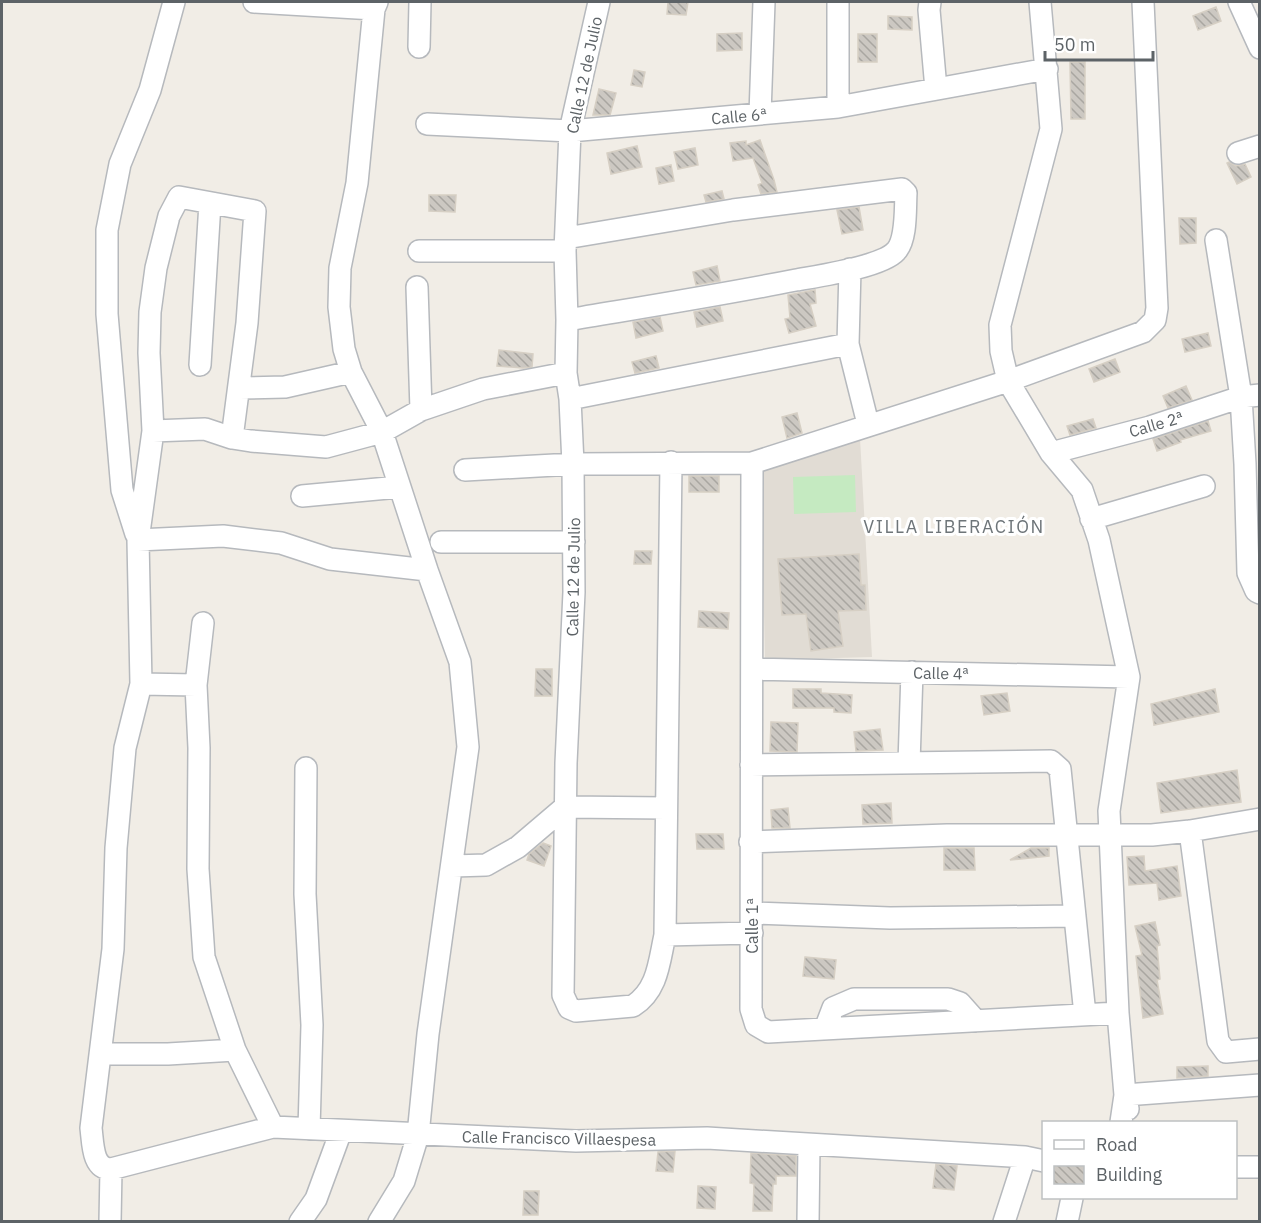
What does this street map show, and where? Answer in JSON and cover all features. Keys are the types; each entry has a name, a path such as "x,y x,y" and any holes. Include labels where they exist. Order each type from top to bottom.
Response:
{"street":[{"path":"138,540 122,490 107,314 107,230 120,164 150,90 174,2"},
{"path":"254,2 376,5 357,183 340,268 340,318 344,349 351,372 382,432 460,662 468,747 453,866 429,1022 418,1135 404,1181 379,1221"},
{"path":"419,47 420,2"},
{"name":"Calle 12 de Julio","path":"599,2 570,131 565,244 566,373 570,399 574,542 565,807 563,995 568,1008 576,1011 633,1006 640,1001 655,982 665,935"},
{"path":"760,114 764,2"},
{"path":"838,2 838,107"},
{"path":"930,2 936,89"},
{"path":"1040,2 1051,129 1000,325 1001,351 1008,381 1051,453 1082,490 1099,540 1129,677 1109,811 1109,836 1118,1013 1125,1095 1131,1121"},
{"path":"465,470 671,462 752,462 1008,381 1143,332 1155,320 1157,308 1143,2"},
{"path":"1239,2 1260,48"},
{"name":"Calle 6ª","path":"427,124 570,131 838,107 1047,69"},
{"path":"1238,153 1260,146"},
{"path":"420,251 565,244 733,210 902,189 906,193 904,226 897,251 887,258 850,269 718,295 567,320"},
{"path":"110,1221 111,1169 105,1169 99,1165 93,1147 91,1128 113,949 116,848 125,748 141,684 138,540 153,431 149,353 150,312 161,247 169,216 179,197 255,211 247,323 232,438"},
{"path":"200,365 210,203"},
{"path":"1216,240 1250,396 1245,464 1248,573 1256,591 1260,593"},
{"path":"850,269 848,344 868,424"},
{"path":"417,287 421,410"},
{"path":"570,399 848,344"},
{"path":"240,388 285,387 351,372"},
{"path":"153,431 205,429 232,438 326,447 382,432 421,410 483,389 566,373"},
{"name":"Calle 2ª","path":"1051,453 1150,427 1250,396"},
{"path":"671,462 665,935 752,923 890,918 1075,916"},
{"name":"Calle 1ª","path":"752,462 751,1009 756,1025 768,1032 1118,1013"},
{"path":"1091,519 1204,486"},
{"path":"302,496 399,487"},
{"path":"138,540 223,536 281,543 330,559 427,570"},
{"path":"441,542 574,542"},
{"path":"203,623 195,685 199,748 198,869 204,957 235,1050 273,1127"},
{"name":"Calle 4ª","path":"752,669 1129,677"},
{"path":"909,763 912,672"},
{"path":"141,684 195,685"},
{"path":"751,765 1051,761 1060,769 1084,1015"},
{"path":"306,768 305,894 312,1025 309,1129"},
{"path":"453,866 486,865 518,848 565,807 666,808"},
{"path":"750,842 958,835 1109,836 1190,831 1260,819"},
{"path":"1190,831 1218,1041 1226,1052 1260,1049"},
{"path":"101,1054 168,1054 235,1050"},
{"path":"1125,1095 1260,1085"},
{"path":"1121,1121 1125,1095"},
{"name":"Calle Francisco Villaespesa","path":"111,1169 273,1127 576,1141 707,1138 1034,1159"},
{"path":"300,1221 316,1199 341,1131"},
{"path":"808,1145 808,1221"},
{"path":"1004,1221 1034,1159"},
{"path":"1237,1167 1260,1167"},
{"path":"1066,1221 1072,1199"}],"shaded area":[{"path":"860,438 872,657 765,660 761,470"}],"green space":[{"path":"855,475 856,512 794,514 793,477"}],"building":[{"path":"668,2 688,2 686,15 667,14"},
{"path":"1216,7 1221,21 1198,30 1193,16"},
{"path":"888,16 912,17 912,30 888,29"},
{"path":"742,33 742,50 717,51 717,34"},
{"path":"858,34 877,34 877,62 858,62"},
{"path":"1070,62 1085,62 1085,119 1071,119"},
{"path":"634,70 645,72 642,87 631,85"},
{"path":"599,89 616,93 610,115 593,115"},
{"path":"760,140 777,192 761,194 758,185 762,183 753,158 733,161 730,143 746,141 746,145"},
{"path":"637,146 642,167 611,174 607,153"},
{"path":"695,148 698,165 678,169 674,152"},
{"path":"1227,163 1236,166 1245,164 1251,177 1237,184"},
{"path":"671,165 674,181 659,184 656,168"},
{"path":"722,191 724,199 706,202 704,195"},
{"path":"429,195 456,195 455,212 429,211"},
{"path":"859,207 863,230 842,234 837,210"},
{"path":"1179,218 1196,218 1196,243 1180,244"},
{"path":"717,266 720,281 696,285 693,272"},
{"path":"815,290 816,303 810,304 816,326 789,333 785,319 790,318 788,295"},
{"path":"720,307 723,321 697,327 694,312"},
{"path":"660,317 663,331 636,338 633,322"},
{"path":"1208,333 1211,346 1185,352 1182,339"},
{"path":"499,350 533,354 532,367 497,366"},
{"path":"656,356 659,368 635,373 632,362"},
{"path":"1115,359 1120,372 1094,382 1089,369"},
{"path":"1186,386 1192,400 1168,408 1163,396"},
{"path":"797,413 802,433 787,438 782,417"},
{"path":"1093,419 1096,428 1070,435 1067,426"},
{"path":"1208,421 1211,431 1180,440 1181,442 1157,451 1153,439"},
{"path":"689,476 719,476 719,492 689,492"},
{"path":"635,551 652,551 651,564 634,564"},
{"path":"859,554 861,585 865,585 866,610 838,611 843,646 811,651 806,614 782,615 778,559"},
{"path":"699,611 729,613 728,629 698,627"},
{"path":"536,669 552,669 552,696 535,696"},
{"path":"793,689 821,689 821,693 852,695 851,713 834,712 834,708 793,708"},
{"path":"1215,689 1219,712 1154,725 1151,704"},
{"path":"1007,693 1010,711 984,715 981,696"},
{"path":"771,722 798,723 797,752 770,751"},
{"path":"880,729 883,750 856,751 854,732"},
{"path":"1237,770 1241,802 1161,813 1157,783"},
{"path":"891,803 892,823 863,824 862,805"},
{"path":"788,808 790,828 772,828 771,810"},
{"path":"696,834 723,834 724,849 697,849"},
{"path":"543,843 551,846 544,866 527,860 529,854"},
{"path":"944,848 974,848 975,870 944,870"},
{"path":"1031,848 1049,848 1049,856 1010,860"},
{"path":"1144,856 1145,871 1177,866 1181,896 1159,900 1157,883 1129,885 1127,857"},
{"path":"1155,922 1160,945 1157,946 1160,979 1157,980 1163,1014 1143,1018 1136,956 1142,955 1135,926"},
{"path":"805,957 836,960 834,979 803,976"},
{"path":"1208,1066 1208,1076 1177,1078 1177,1067"},
{"path":"675,1151 673,1172 656,1171 658,1152"},
{"path":"751,1153 796,1156 796,1176 776,1176 776,1184 773,1184 772,1211 753,1211 754,1184 750,1183"},
{"path":"936,1164 957,1166 954,1190 933,1188"},
{"path":"698,1186 716,1187 715,1209 697,1208"},
{"path":"524,1191 539,1191 538,1215 523,1215"}],"district":[{"name":"VILLA LIBERACIÓN","path":"954,527"}]}
